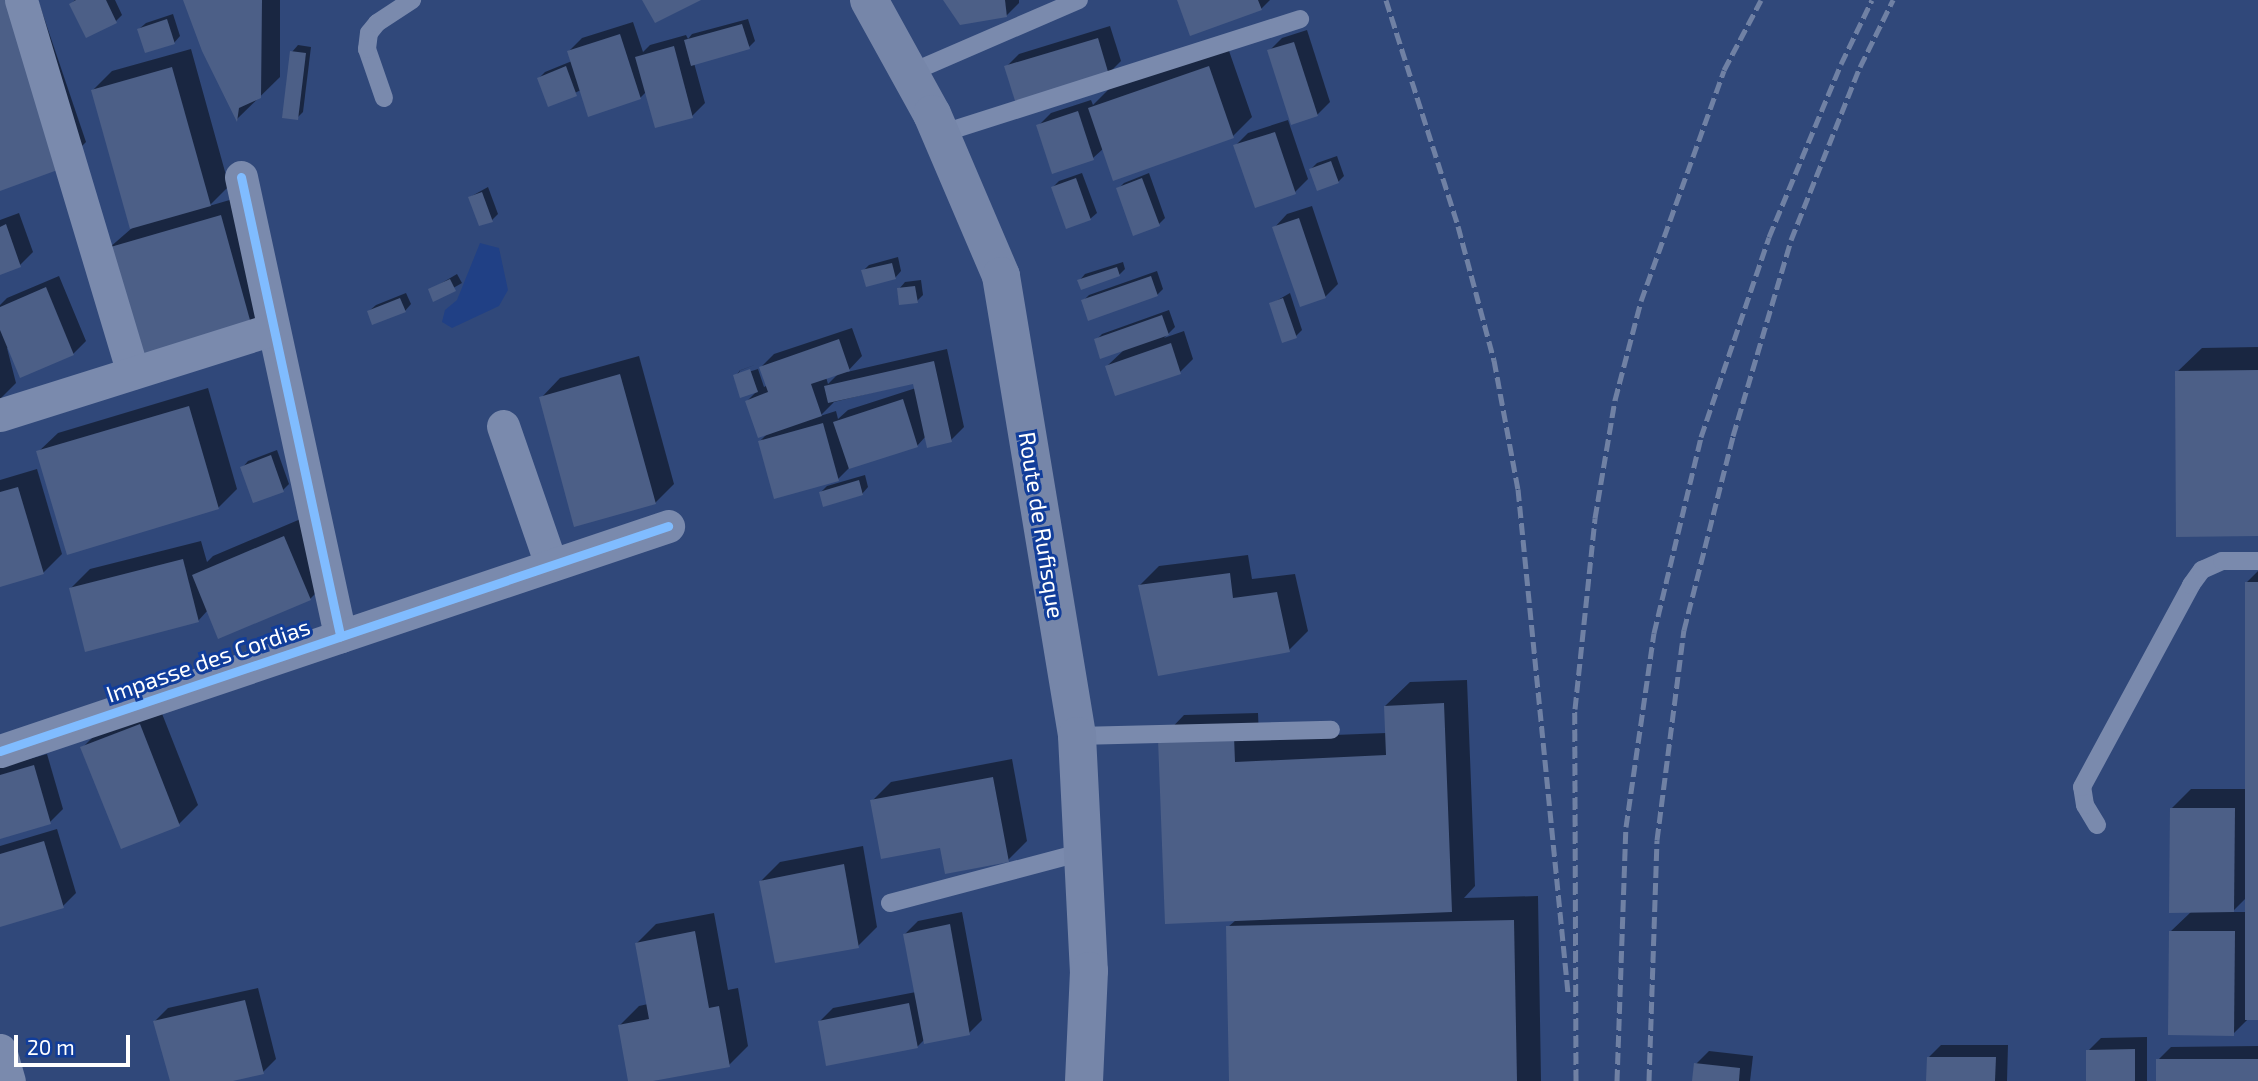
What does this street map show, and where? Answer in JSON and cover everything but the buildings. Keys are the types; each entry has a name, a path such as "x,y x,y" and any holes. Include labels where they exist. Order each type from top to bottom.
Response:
{"main road":[{"name":"Route de Rufisque","path":"869,0 940,134 1001,276 1077,736 1089,971 1084,1081"}],"street":[{"path":"22,0 133,373"},
{"path":"241,177 340,636"},
{"path":"0,415 273,329"},
{"path":"503,426 551,565"},
{"name":"Impasse des Cordias","path":"0,751 667,526"},
{"path":"0,1050 9,1081"}],"lane":[{"path":"384,98 367,50 369,33 377,23 412,0"},
{"path":"910,73 1079,0"},
{"path":"940,134 1300,19"},
{"path":"2097,825 2085,806 2082,787 2191,585 2202,570 2222,561 2258,561"},
{"path":"1077,736 1331,730"},
{"path":"890,903 1083,852"}],"water":[{"path":"480,243 499,248 508,290 499,306 452,328 442,322 445,310 457,300"}],"railway":[{"path":"1386,0 1458,226 1494,360 1518,489 1568,993"},
{"path":"1576,1081 1575,709 1595,518 1615,400 1641,301 1724,70 1761,0"},
{"path":"1617,1081 1626,827 1654,633 1701,437 1769,237 1841,64 1872,0"},
{"path":"1649,1081 1657,840 1684,630 1733,436 1791,240 1860,67 1893,0"}],"cycle path":[{"path":"241,177 340,636"},
{"path":"0,751 668,526"}]}
